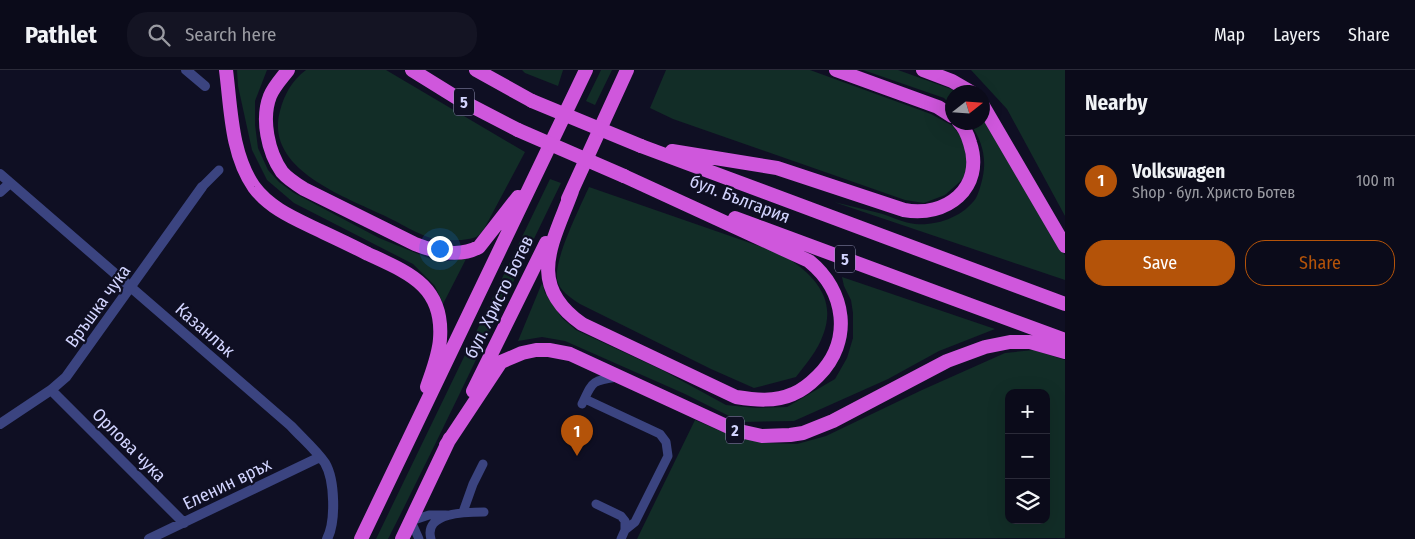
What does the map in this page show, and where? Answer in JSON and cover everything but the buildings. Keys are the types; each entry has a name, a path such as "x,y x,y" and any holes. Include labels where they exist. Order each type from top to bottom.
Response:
{"highway":[{"path":"226,70 235,142 250,181 264,199 288,216 410,274 426,288 433,299 440,321 440,340 414,430"},
{"path":"288,70 271,94 268,103 267,132 270,146 282,171 290,180 304,189 428,250 470,252 478,247 535,175"},
{"name":"бул. България","path":"410,70 518,130 624,176 1065,340"},
{"name":"бул. България","path":"476,70 532,101 641,146 1065,304"},
{"path":"496,70 532,101"},
{"path":"572,97 581,70"},
{"name":"бул. Христо Ботев","path":"361,539 586,70"},
{"name":"бул. Христо Ботев","path":"402,539 446,445 572,191 627,70"},
{"path":"606,114 637,70"},
{"path":"836,70 938,107 945,112"},
{"path":"923,70 959,85"},
{"path":"990,118 1065,246"},
{"path":"641,146 777,168 904,210 922,212 950,202 966,189 970,181 974,159 968,136 964,130"},
{"path":"572,191 548,258 549,282 553,294 559,305 570,317 736,397 754,400 775,399 794,394 811,382 828,366 834,356 840,336 841,324 837,299 826,277 810,261 624,176"},
{"name":"2","path":"446,445 501,362 536,350 570,354 735,430 762,436 803,433 833,421 948,361 984,346 1010,342 1030,342 1065,352"}],"street":[{"path":"186,70 204,86"},
{"name":"Казанлък","path":"0,174 291,426 320,457 326,464 329,474 333,501 334,520 327,539"},
{"path":"0,192 10,184"},
{"name":"Връшка чука","path":"0,424 51,390 66,377 202,187"},
{"name":"Орлова чука","path":"51,390 184,523"},
{"name":"Еленин връх","path":"149,539 320,457"}],"lane":[{"path":"202,187 219,170"},
{"path":"620,376 595,381 583,402 660,434 666,442 668,456 635,522 625,530"},
{"path":"463,512 473,484 483,464"},
{"path":"596,504 621,516 625,521 625,530 621,539"},
{"path":"431,539 429,533 437,520 463,512 484,512"},
{"path":"419,539 412,521 429,515 450,515"}],"green space":[{"path":"237,70 267,70 255,101 255,125 258,148 268,170 279,182 294,193 379,238 438,262 466,259 443,304 435,286 413,264 294,203 267,180 252,150 238,86"},
{"path":"306,70 386,70 525,152 479,235 467,239 438,240 416,232 329,189 310,177 295,164 284,149 278,131 280,111 289,88"},
{"path":"522,70 563,70 558,86 525,73"},
{"path":"601,70 612,70 595,105 586,101"},
{"path":"666,70 810,70 931,114 945,122 945,130 956,130 963,140 969,161 964,178 945,195 924,203 905,200 673,119 650,108"},
{"path":"863,70 898,70 945,87 944,98"},
{"path":"971,70 1065,70 1065,216 1007,109 990,91 990,85 985,85"},
{"path":"990,126 1065,255 1065,280 834,202 915,224 941,222 949,219 971,205 976,198 981,184 984,160 978,137 974,130 990,130"},
{"path":"550,179 561,183 454,406 388,539 376,539"},
{"path":"589,187 782,254 803,269 819,287 824,297 827,321 818,346 796,377 754,388 711,369 580,304 566,294 560,287 557,279 559,259 568,233"},
{"path":"842,277 995,329 939,351 888,379 794,421 741,422 685,394 565,341 542,337 518,341 542,283 545,293 562,318 576,330 662,370 726,405 756,408 787,407 835,379 847,358 853,338 853,313 851,300"},
{"path":"1034,350 1065,360 1065,538 637,539 695,420 732,436 769,443 797,444 826,436 1005,353"}],"place":[{"name":"Volkswagen","path":"577,456"}]}
